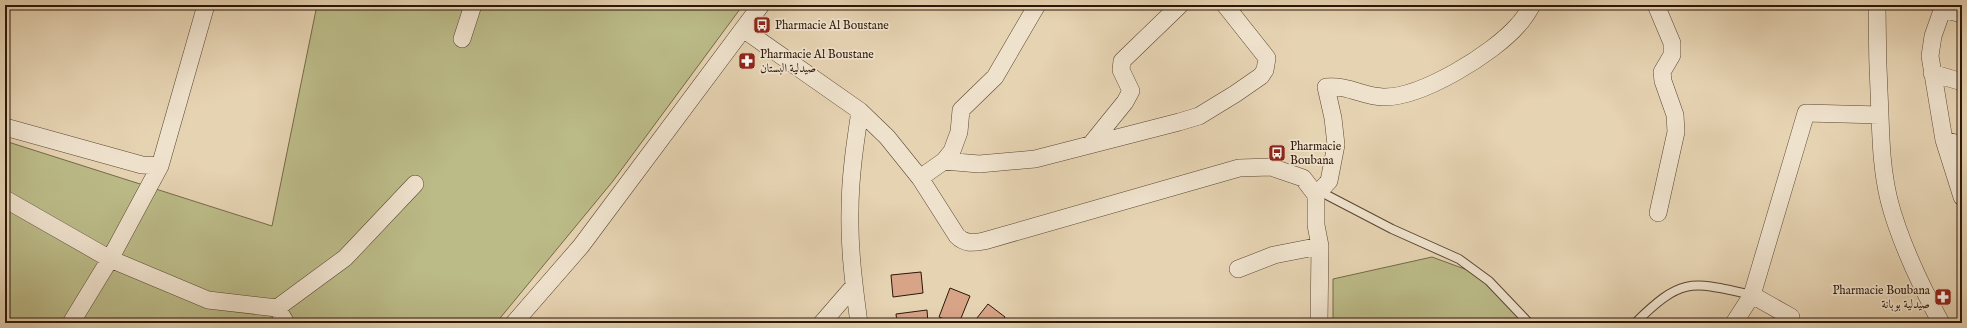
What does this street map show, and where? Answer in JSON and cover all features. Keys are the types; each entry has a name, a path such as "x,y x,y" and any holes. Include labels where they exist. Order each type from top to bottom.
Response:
{"street":[{"path":"70,323 110,259 160,166 206,5"},
{"path":"462,39 473,5"},
{"path":"514,323 581,246 761,5"},
{"path":"920,178 944,161 952,151 959,132 961,110 995,77 1037,5"},
{"path":"1091,144 1125,102 1130,91 1121,70 1122,61 1180,5"},
{"path":"944,161 979,164 1035,159 1199,116 1261,76 1265,70 1267,58 1225,5"},
{"path":"1319,323 1320,246 1316,225 1318,193 1329,181 1336,145 1333,118 1326,86 1339,85 1357,92 1383,97 1423,88 1486,53 1517,27 1532,5"},
{"path":"1656,5 1672,43 1672,55 1662,72 1662,81 1675,115 1676,132 1658,213"},
{"path":"1877,5 1877,72 1881,158 1889,200 1906,249 1920,283 1941,323"},
{"path":"1962,14 1943,7 1933,36 1930,56 1944,140 1962,197"},
{"path":"743,29 860,111 887,137 920,178 957,236 962,241 974,243 1239,168 1271,166 1303,178 1318,193"},
{"path":"1932,73 1962,82"},
{"path":"859,323 854,286 850,211 853,160 860,111"},
{"path":"1734,323 1752,295 1806,113 1880,115"},
{"path":"5,127 142,165 160,166"},
{"path":"1944,140 1962,145"},
{"path":"5,199 110,259 208,300 277,308 345,258 415,184"},
{"path":"1238,269 1274,255 1320,246"},
{"path":"822,323 854,286"},
{"path":"1752,295 1791,317 1788,323"},
{"path":"277,308 286,323"}],"lane":[{"path":"1318,193 1392,229 1459,259 1489,281 1529,323"},
{"path":"1635,323 1656,302 1685,286 1698,284 1752,295"}],"green space":[{"path":"317,5 743,5 613,181 496,323 5,323 5,141 272,226"},
{"path":"1432,257 1481,275 1525,323 1333,323 1333,279"}],"building":[{"path":"921,272 923,293 893,297 891,275"},
{"path":"950,288 970,296 959,323 954,323 939,317"},
{"path":"988,304 1005,317 1001,323 973,323"},
{"path":"927,310 928,323 897,323 896,314"}],"place":[{"name":"Pharmacie Al Boustane","path":"762,25"},
{"name":"Pharmacie Al Boustane صيدلية البستان","path":"747,61"},
{"name":"Pharmacie Boubana","path":"1277,153"},
{"name":"Pharmacie Boubana صيدلية بوبانة","path":"1943,297"}]}
